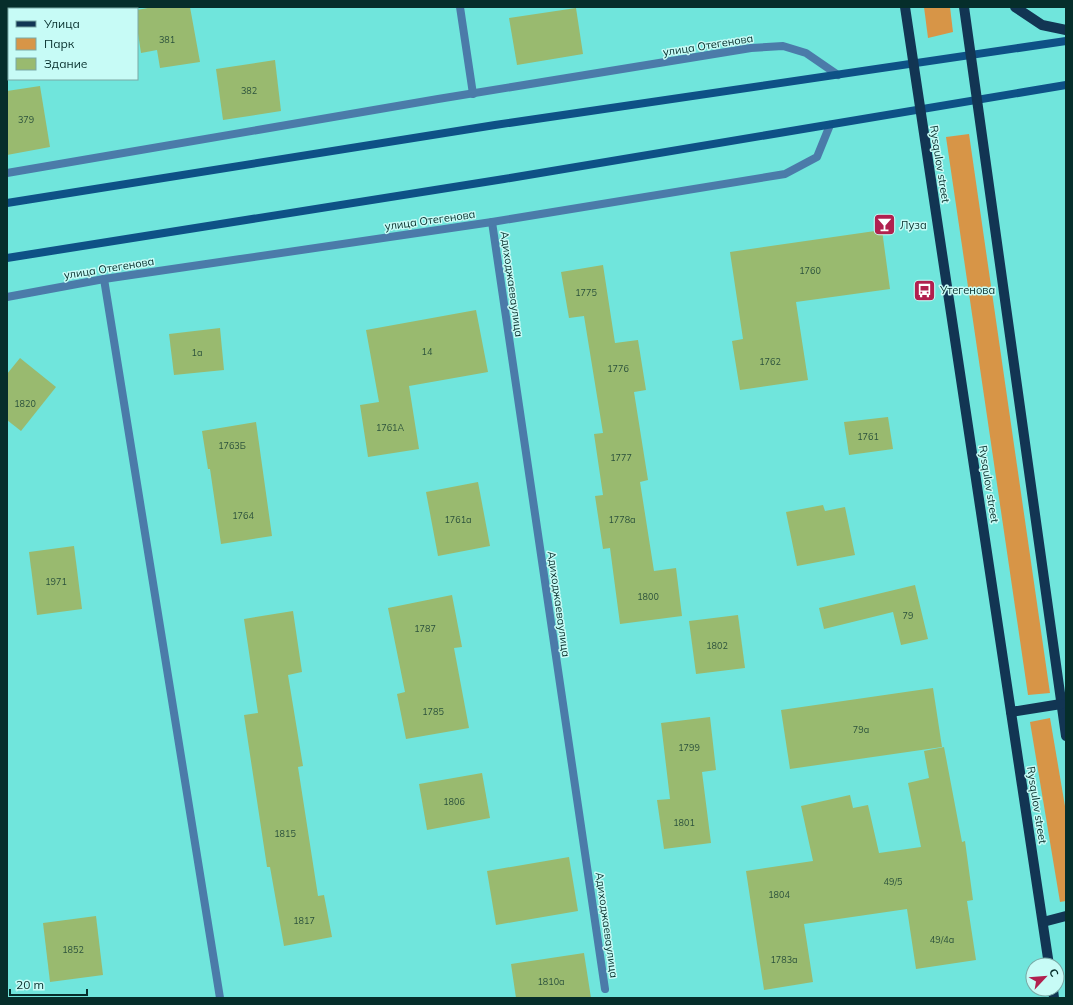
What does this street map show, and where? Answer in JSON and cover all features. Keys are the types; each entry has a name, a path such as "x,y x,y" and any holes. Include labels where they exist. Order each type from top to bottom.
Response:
{"main road":[{"name":"Rysqulov street","path":"905,7 1048,957"},
{"path":"964,7 1066,736"},
{"path":"1014,7 1042,25 1066,30"},
{"path":"1011,712 1061,704"},
{"path":"1043,922 1066,916"}],"street":[{"path":"460,7 473,94"},
{"path":"7,203 494,125 1066,41"},
{"name":"улица Отегенова","path":"7,173 751,48 783,46 806,53 838,75"},
{"path":"7,258 830,125 1066,85"},
{"name":"улица Отегенова","path":"7,297 104,279 492,222 785,174 817,157 830,125"},
{"name":"Адиходжаеваулица","path":"492,222 606,989"},
{"path":"104,279 220,998"}],"green space":[{"path":"924,7 950,7 953,32 928,38"},
{"path":"969,134 1050,693 1028,695 946,137"},
{"path":"1050,718 1066,812 1066,901 1060,902 1030,722"}],"building":[{"path":"153,7 190,7 200,62 160,68 157,50 141,53 138,34 138,10"},
{"path":"576,8 583,54 517,65 509,18"},
{"path":"275,60 281,111 223,120 216,69"},
{"path":"40,86 50,147 7,155 7,91"},
{"path":"882,230 890,289 796,302 808,380 740,390 732,341 743,339 730,252"},
{"path":"603,265 615,343 638,340 646,390 634,392 648,480 640,482 654,571 676,568 682,616 620,624 610,548 603,549 595,496 603,495 594,434 603,433 584,316 569,318 561,272"},
{"path":"476,310 488,372 409,386 419,449 368,457 360,405 379,402 366,330"},
{"path":"220,328 224,370 174,375 169,334"},
{"path":"20,358 56,387 21,431 7,420 7,374"},
{"path":"888,417 893,449 849,455 844,422"},
{"path":"256,422 272,536 221,544 210,469 208,469 202,431"},
{"path":"478,482 490,546 438,556 426,492"},
{"path":"823,505 825,511 845,507 855,555 797,566 786,512"},
{"path":"74,546 82,609 37,615 29,552"},
{"path":"915,585 928,639 901,645 893,612 824,629 819,608"},
{"path":"452,595 462,647 454,648 469,728 406,739 397,694 405,692 388,608"},
{"path":"293,611 302,672 288,675 303,766 298,767 318,896 324,895 332,937 284,946 270,867 267,867 244,715 258,713 244,619"},
{"path":"738,615 745,668 696,674 689,621"},
{"path":"933,688 942,747 790,769 781,710"},
{"path":"710,717 716,770 702,772 711,843 664,849 657,800 670,799 661,723"},
{"path":"944,747 962,842 965,841 973,900 967,901 976,960 916,969 907,909 804,924 813,982 764,990 746,871 813,861 801,806 850,795 853,808 868,805 879,853 921,847 908,783 929,778 924,751"},
{"path":"482,773 490,818 427,830 419,784"},
{"path":"569,857 578,911 496,925 487,871"},
{"path":"96,916 103,975 50,982 43,923"},
{"path":"584,953 591,998 516,998 511,964"}],"place":[{"name":"Луза","path":"884,225"},
{"name":"Утегенова","path":"925,290"}]}
